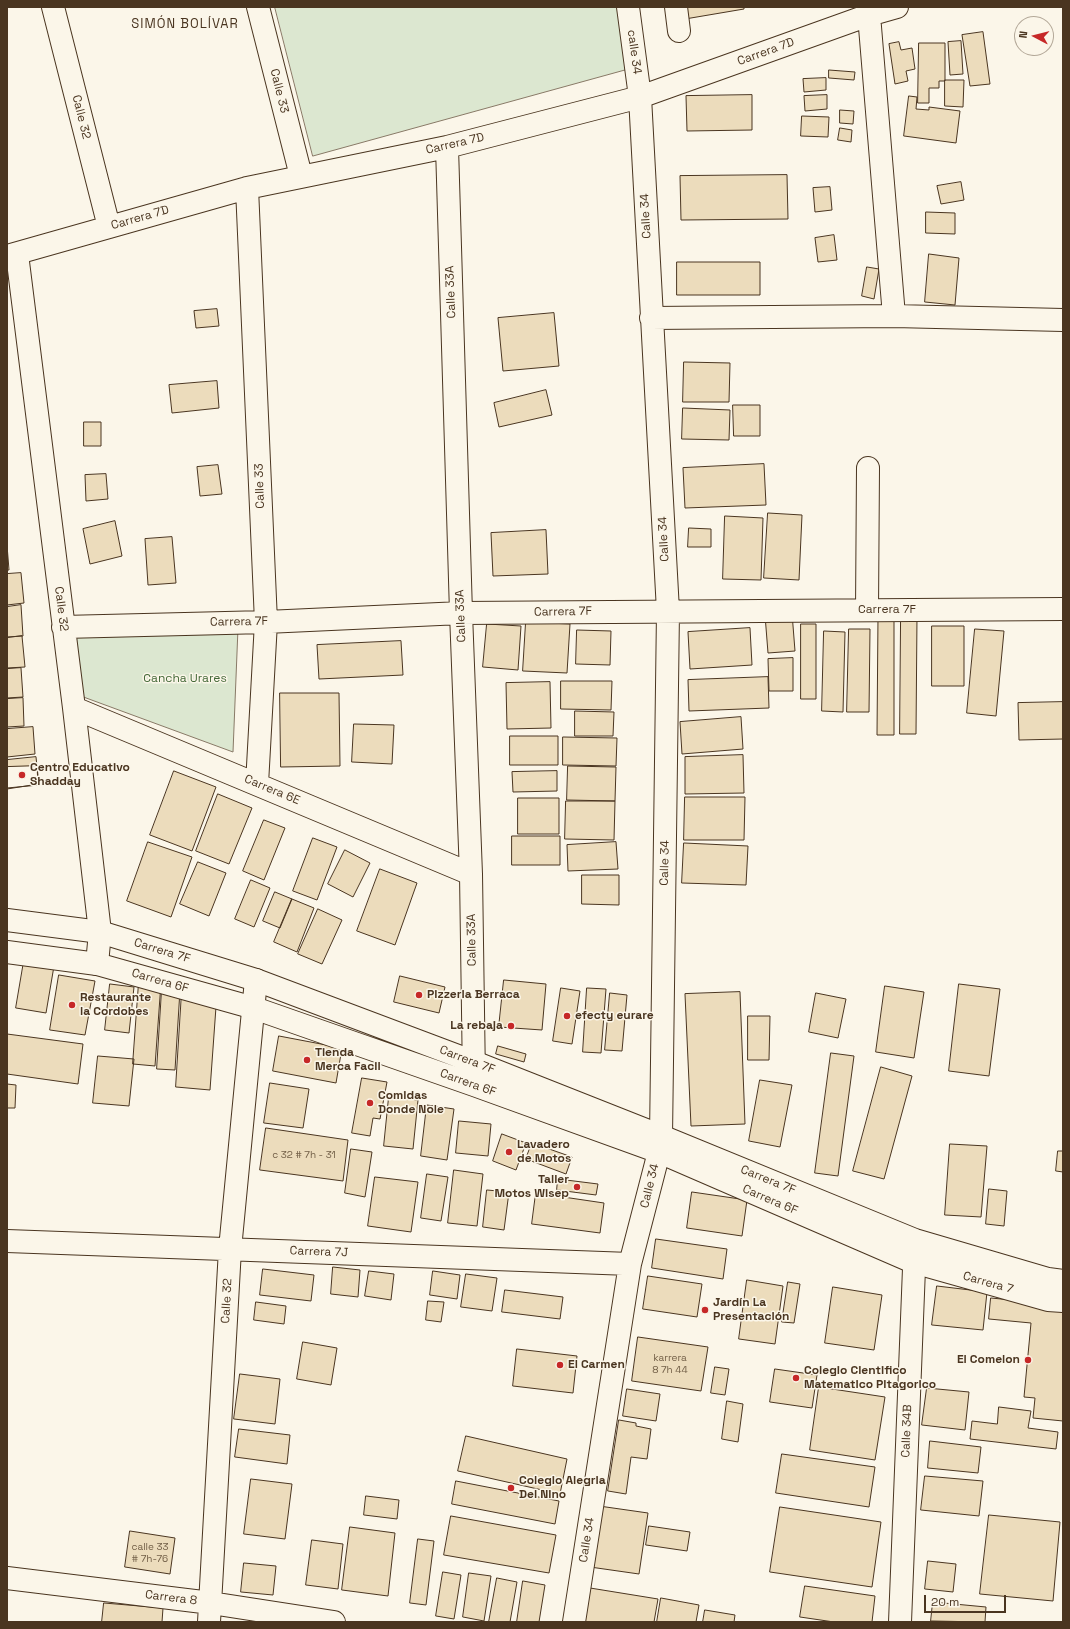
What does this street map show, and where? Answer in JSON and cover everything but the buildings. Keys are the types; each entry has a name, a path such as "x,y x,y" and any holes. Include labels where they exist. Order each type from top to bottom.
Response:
{"street":[{"name":"Calle 32","path":"53,7 109,227"},
{"name":"Calle 33","path":"258,7 301,176"},
{"name":"calle 34","path":"628,7 640,97"},
{"path":"676,7 679,31"},
{"name":"Carrera 7D","path":"12,255 248,188 447,147 640,97 869,15 897,7"},
{"path":"869,15 894,316"},
{"name":"Calle 34","path":"574,1622 630,1264 660,1144 668,611 640,97"},
{"name":"Calle 33A","path":"447,147 461,613 471,874 474,1085"},
{"name":"Calle 33","path":"248,188 266,622 257,784"},
{"name":"Calle 32","path":"12,255 74,708 100,932 97,964"},
{"path":"651,318 894,316 1063,320"},
{"path":"867,610 868,468"},
{"name":"Carrera 7F","path":"63,627 266,622 461,613 1063,609"},
{"name":"Carrera 6E","path":"74,708 471,874"},
{"name":"Carrera 7F","path":"7,920 100,932 256,980 474,1062 660,1144 915,1240"},
{"name":"Carrera 6F","path":"7,952 97,964 254,1008 474,1085 660,1144 913,1262"},
{"name":"Calle 32","path":"210,1612 230,1249 256,980"},
{"name":"Calle 34B","path":"900,1622 915,1240"},
{"name":"Carrera 7","path":"915,1240 1048,1279 1063,1280"},
{"name":"Carrera 7J","path":"7,1241 630,1264"},
{"name":"Carrera 7","path":"913,1262 1048,1300 1063,1301"},
{"name":"Carrera 8","path":"7,1578 210,1612 334,1622"}],"green space":[{"path":"275,7 637,7 643,65 313,156"},
{"name":"Cancha Urares","path":"238,628 233,752 78,695 75,630"}],"place":[{"name":"Centro Educativo Shadday","path":"22,775"},
{"name":"Pizzeria Berraca","path":"419,995"},
{"name":"Restaurante la Cordobes","path":"72,1005"},
{"name":"efecty eurare","path":"567,1016"},
{"name":"La rebaja","path":"511,1026"},
{"name":"Tienda Merca Facil","path":"307,1060"},
{"name":"Comidas Donde Nole","path":"370,1103"},
{"name":"Lavadero de Motos","path":"509,1152"},
{"name":"Taller Motos Wisep","path":"577,1187"},
{"name":"Jardín La Presentación","path":"705,1310"},
{"name":"El Comelon","path":"1028,1360"},
{"name":"El Carmen","path":"560,1365"},
{"name":"Colegio Cientifico Matematico Pitagorico","path":"796,1378"},
{"name":"Colegio Alegria Del Nino","path":"511,1488"}],"district":[{"name":"SIMÓN BOLÍVAR","path":"185,24"}]}
